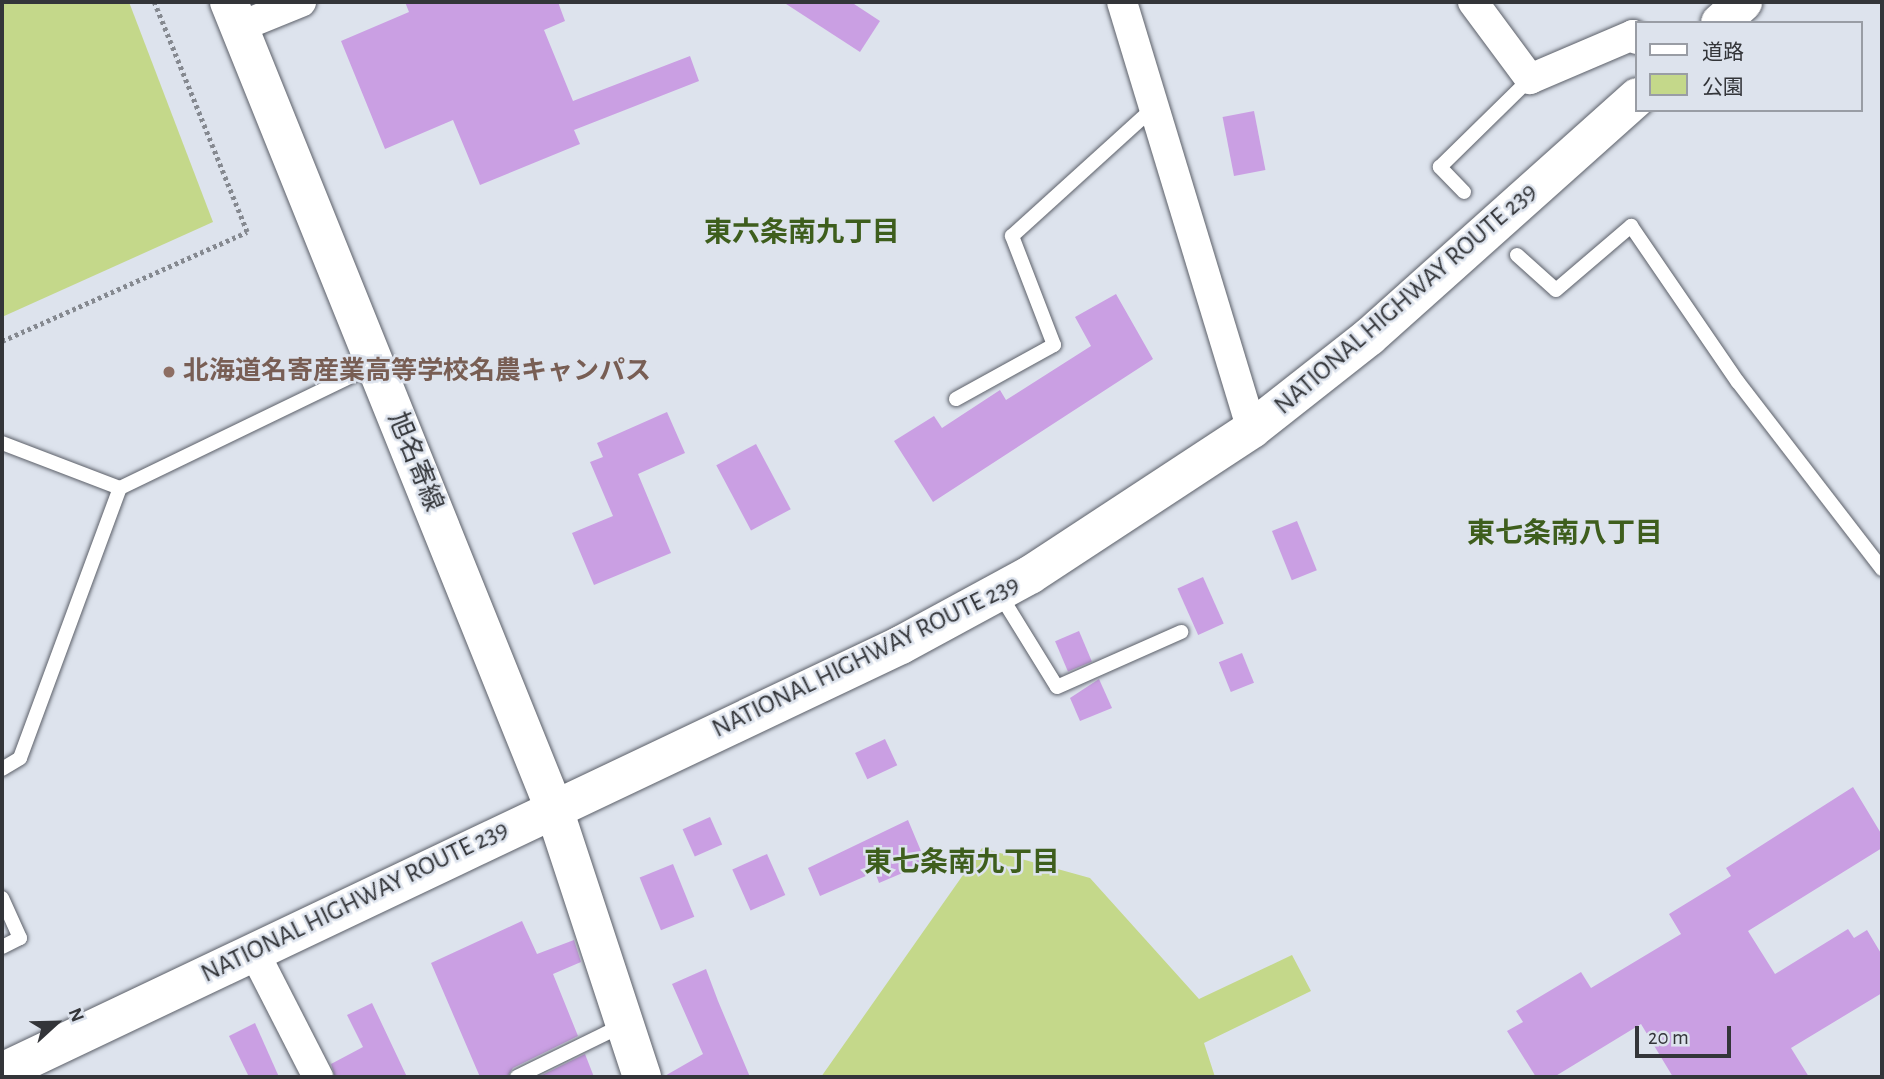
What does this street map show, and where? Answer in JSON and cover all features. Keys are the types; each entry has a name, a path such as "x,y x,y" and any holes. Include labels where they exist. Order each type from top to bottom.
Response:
{"main road":[{"path":"1722,21 1743,2"},
{"name":"旭名寄線","path":"234,14 553,806 621,1026 642,1077"},
{"name":"NATIONAL HIGHWAY ROUTE 239","path":"2,1072 553,806 901,645 999,593 1252,429 1369,337 1636,98"}],"street":[{"path":"234,14 301,2"},
{"path":"1122,2 1152,109 1252,429"},
{"path":"1473,2 1530,79 1633,35 1636,38"},
{"path":"253,950 318,1077"}],"lane":[{"path":"1464,192 1440,167 1530,79"},
{"path":"956,399 1054,345 1012,236 1152,109"},
{"path":"1517,255 1556,290 1630,226 1738,382 1882,569"},
{"path":"2,769 20,758 120,488 375,364"},
{"path":"2,443 120,488"},
{"path":"999,593 1057,687 1181,632"},
{"path":"2,898 20,938 2,947"},
{"path":"517,1077 621,1026"}],"path":[{"path":"2,341 247,232 154,2"}],"green space":[{"path":"2,2 129,2 213,222 2,317"},
{"path":"982,848 1090,878 1199,999 1292,955 1311,991 1204,1043 1215,1077 821,1077"}],"building":[{"path":"405,2 558,2 565,21 544,30 573,101 690,56 699,81 574,130 580,144 480,185 453,120 385,149 341,41 409,12"},
{"path":"783,2 851,2 880,21 860,52"},
{"path":"1254,111 1265,170 1234,176 1223,117"},
{"path":"1116,294 1153,359 933,502 894,441 934,416 942,428 1000,390 1006,400 1091,346 1075,317"},
{"path":"667,412 685,453 638,474 671,553 594,585 572,533 613,516 590,462 603,457 597,443"},
{"path":"756,444 791,509 751,530 716,465"},
{"path":"1297,521 1317,570 1292,580 1272,531"},
{"path":"1203,577 1224,624 1198,635 1177,588"},
{"path":"1079,631 1092,661 1068,672 1055,641"},
{"path":"1242,653 1254,683 1231,692 1219,662"},
{"path":"1099,679 1112,708 1080,721 1070,698"},
{"path":"885,739 897,765 867,779 855,753"},
{"path":"1853,787 1882,835 1882,848 1748,931 1775,974 1848,929 1854,938 1867,930 1882,955 1882,993 1791,1048 1809,1077 1673,1077 1641,1024 1554,1077 1536,1077 1507,1031 1523,1022 1516,1011 1581,972 1591,988 1681,934 1669,914 1731,876 1726,868"},
{"path":"710,817 722,844 695,857 683,829"},
{"path":"908,820 926,863 879,883 875,872 820,896 808,868"},
{"path":"767,854 785,895 751,911 732,869"},
{"path":"673,864 694,917 661,930 640,877"},
{"path":"522,921 537,954 574,940 581,962 553,974 578,1036 513,1068 507,1077 480,1077 431,963"},
{"path":"706,969 750,1077 663,1077 703,1054 672,984"},
{"path":"372,1003 407,1077 335,1077 331,1064 363,1047 347,1015"},
{"path":"255,1023 279,1077 249,1077 229,1036"},
{"path":"585,1054 594,1077 538,1077"}],"place":[{"name":"北海道名寄産業高等学校名農キャンパス","path":"169,372"}],"district":[{"name":"東六条南九丁目","path":"802,233"},
{"name":"東七条南八丁目","path":"1565,534"},
{"name":"東七条南九丁目","path":"962,863"}]}
